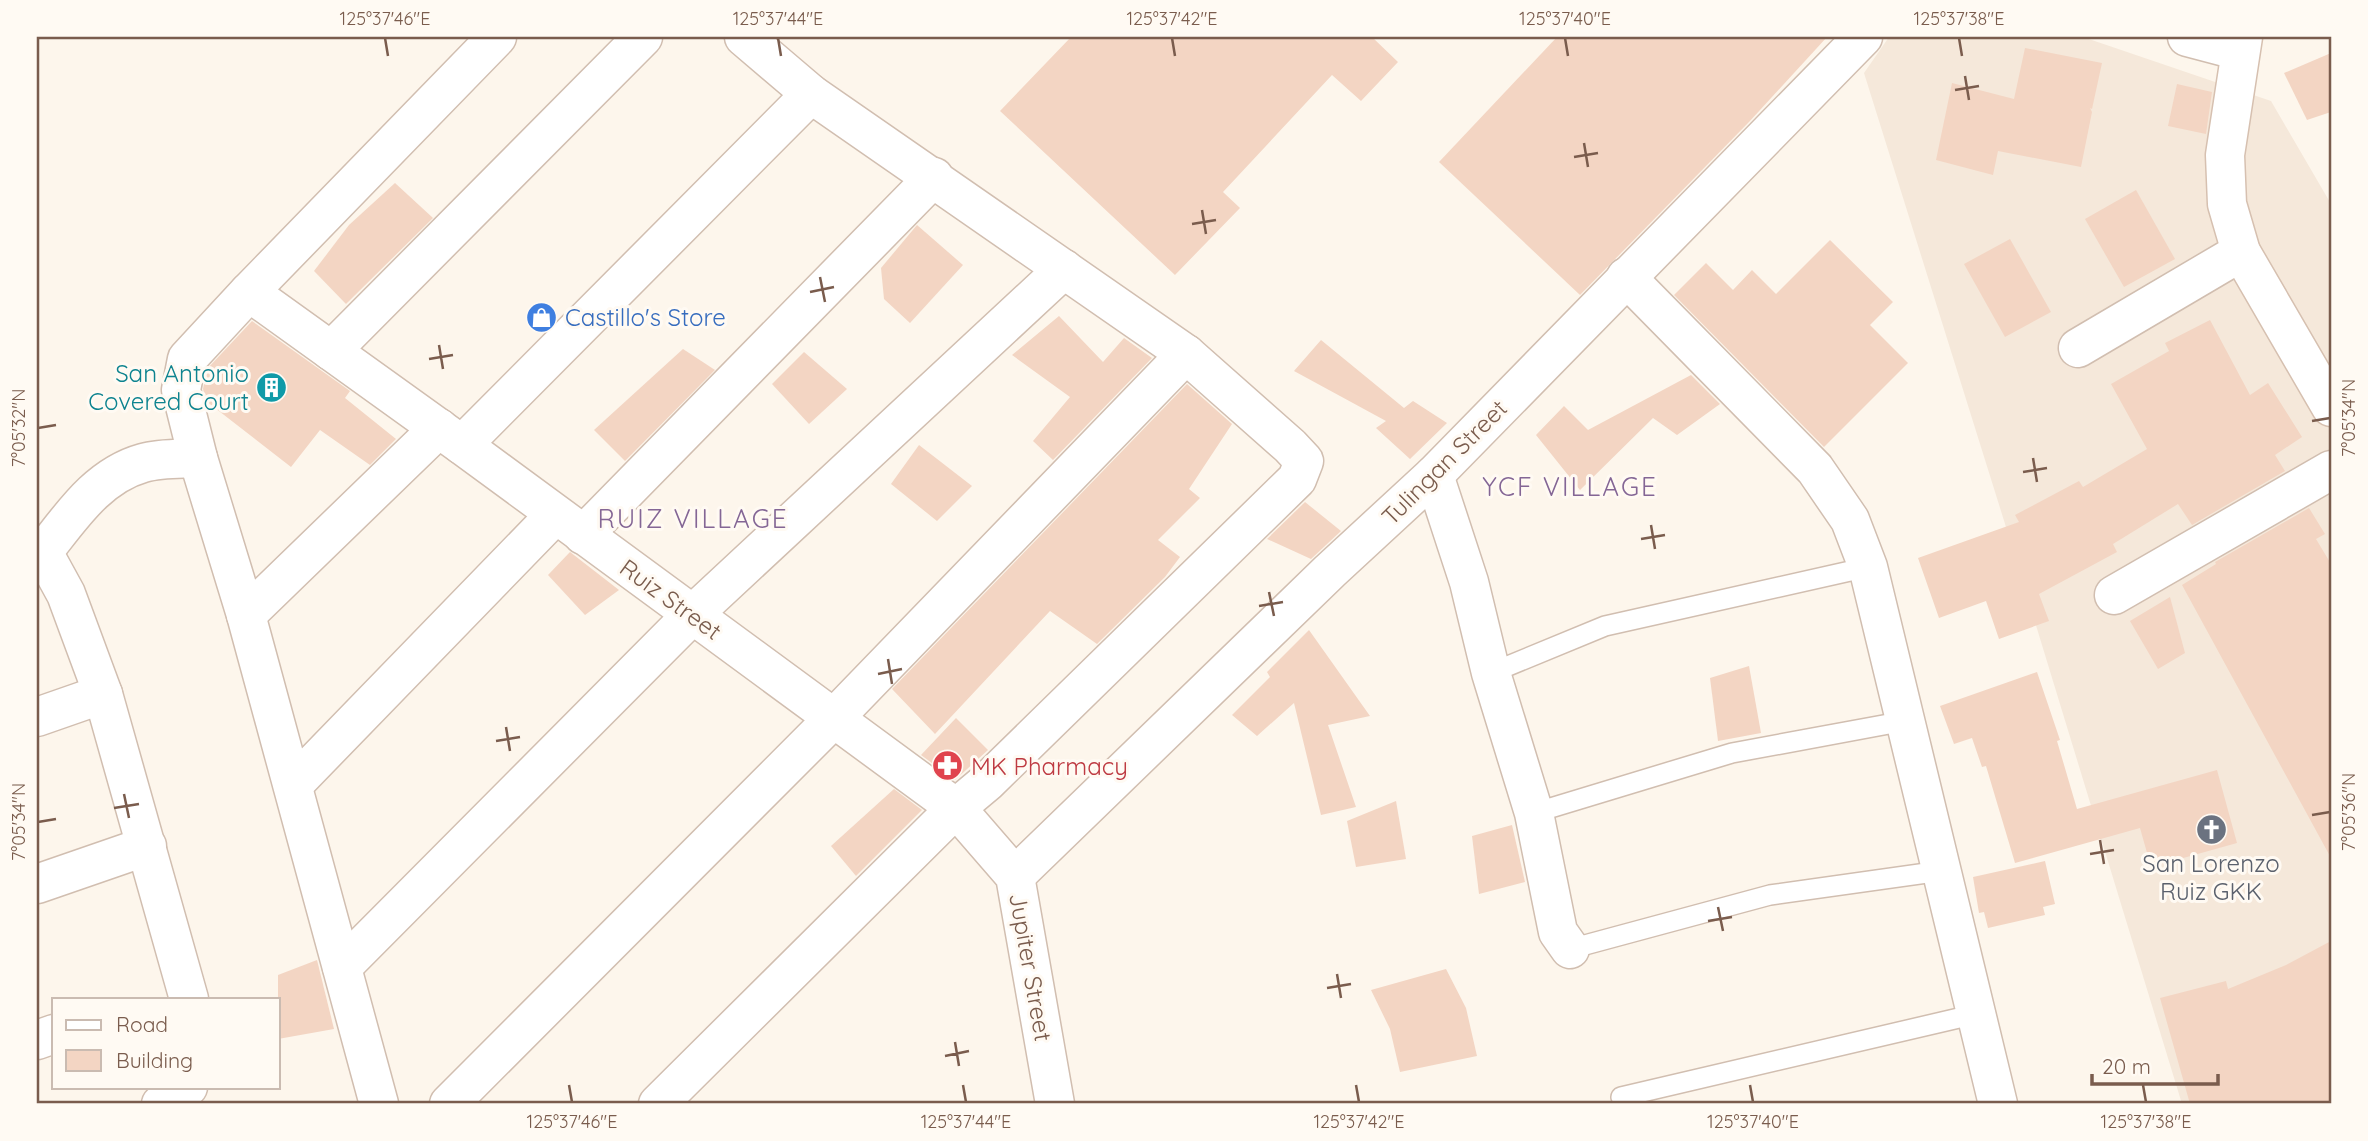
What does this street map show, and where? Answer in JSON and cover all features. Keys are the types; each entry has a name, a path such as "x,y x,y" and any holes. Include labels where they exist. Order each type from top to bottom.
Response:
{"street":[{"path":"379,1104 246,615 198,458 181,390 187,359 497,37"},
{"path":"331,351 643,37"},
{"path":"658,1104 956,808 987,782 1297,479 1304,461 1186,354 811,94 744,37"},
{"name":"Tulingan Street","path":"1015,876 1310,590 1434,475 1863,37"},
{"path":"2187,37 2242,44 2225,155 2227,204 2242,252 2331,407"},
{"path":"246,615 451,436 811,94"},
{"path":"293,785 933,177"},
{"path":"2078,348 2242,252"},
{"path":"342,967 692,615 1065,269"},
{"path":"1626,278 1815,469 1850,520 1868,567 1998,1104"},
{"name":"Ruiz Street","path":"249,292 451,436 956,808"},
{"path":"449,1104 834,719 1186,354"},
{"path":"180,997 147,846 103,694 66,594 40,549 83,502 119,473 145,462 198,458"},
{"path":"2114,595 2331,470"},
{"path":"1434,475 1469,582 1491,673 1534,813 1558,932 1570,949"},
{"path":"37,717 103,694"},
{"name":"Jupiter Street","path":"956,808 1015,876 1055,1104"},
{"path":"37,884 147,846"},
{"path":"161,1104 186,1088"}],"lane":[{"path":"1491,673 1605,626 1868,567"},
{"path":"1534,813 1732,753 1905,721"},
{"path":"1570,949 1770,895 1941,871"},
{"path":"1621,1097 1976,1014"}],"shaded area":[{"path":"1889,37 2083,37 2271,101 2331,204 2331,1104 2182,1104 1864,73"}],"building":[{"path":"1071,37 1372,37 1398,62 1361,101 1332,75 1223,192 1240,208 1175,275 1000,111"},
{"path":"1557,37 1827,37 1749,122 1580,295 1439,162"},
{"path":"2025,48 2102,63 2092,109 2090,108 2092,112 2081,167 1998,151 1993,175 1936,160 1952,83 2014,99"},
{"path":"2331,53 2331,112 2307,120 2284,73"},
{"path":"2177,84 2212,92 2206,134 2168,126"},
{"path":"395,183 433,218 346,304 314,271 349,225"},
{"path":"2136,190 2175,259 2124,287 2085,219"},
{"path":"917,225 963,265 910,323 884,299 881,268"},
{"path":"2010,239 2051,312 2005,337 1964,264"},
{"path":"1830,240 1893,302 1870,325 1908,363 1824,447 1674,295 1706,263 1733,290 1752,270 1776,294"},
{"path":"1059,316 1103,362 1124,338 1152,358 1053,460 1033,441 1070,397 1012,355"},
{"path":"2210,320 2250,395 2268,383 2302,437 2275,455 2285,471 2192,525 2178,504 2113,544 2117,552 2039,594 2049,621 1999,639 1986,601 1939,618 1918,558 2019,522 2015,515 2079,481 2083,487 2147,449 2111,384 2169,351 2165,343"},
{"name":"San Antonio Covered Court","path":"252,321 350,391 345,398 396,439 370,465 320,430 291,467 206,401 203,389 207,369"},
{"path":"1321,340 1404,408 1413,401 1447,423 1410,459 1376,428 1386,421 1294,371"},
{"path":"683,349 715,370 625,461 594,430"},
{"path":"804,352 847,389 809,424 772,384"},
{"path":"1691,375 1720,404 1677,435 1653,418 1580,490 1536,435 1564,406 1588,430"},
{"path":"1187,384 1232,424 1189,489 1200,498 1158,540 1180,557 1165,577 1097,644 1050,611 935,734 892,689"},
{"path":"919,445 972,486 937,521 891,484"},
{"path":"1305,502 1341,531 1311,559 1267,539"},
{"path":"2309,508 2325,534 2316,539 2331,564 2331,858 2182,585 2216,564 2215,562"},
{"path":"570,552 619,590 585,615 548,575"},
{"path":"2170,597 2185,653 2158,669 2130,621"},
{"path":"1309,630 1370,716 1328,725 1356,807 1321,815 1294,703 1257,736 1232,715 1270,677 1267,672"},
{"path":"1749,666 1761,733 1718,741 1710,678"},
{"path":"2037,672 2060,740 2057,741 2077,809 2217,770 2237,843 2151,867 2140,828 2015,863 1986,766 1982,767 1972,738 1954,744 1940,706"},
{"path":"956,718 988,750 955,780 921,755"},
{"path":"894,789 922,810 856,876 831,846"},
{"path":"1396,801 1406,859 1356,867 1347,821"},
{"path":"1512,825 1525,882 1479,894 1472,836"},
{"path":"2045,861 2055,904 2043,907 2045,915 1988,928 1984,912 1979,913 1973,877"},
{"path":"2331,941 2331,1104 2190,1104 2160,998 2226,981 2228,989 2286,965"},
{"path":"317,960 334,1029 280,1039 278,975"},
{"path":"1446,969 1466,1008 1477,1056 1400,1072 1390,1029 1371,990"}],"place":[{"name":"Castillo's Store","path":"542,317"},
{"name":"San Antonio Covered Court","path":"272,387"},
{"name":"MK Pharmacy","path":"948,766"},
{"name":"San Lorenzo Ruiz GKK","path":"2211,829"}],"district":[{"name":"YCF VILLAGE","path":"1570,486"},
{"name":"RUIZ VILLAGE","path":"693,518"}]}
